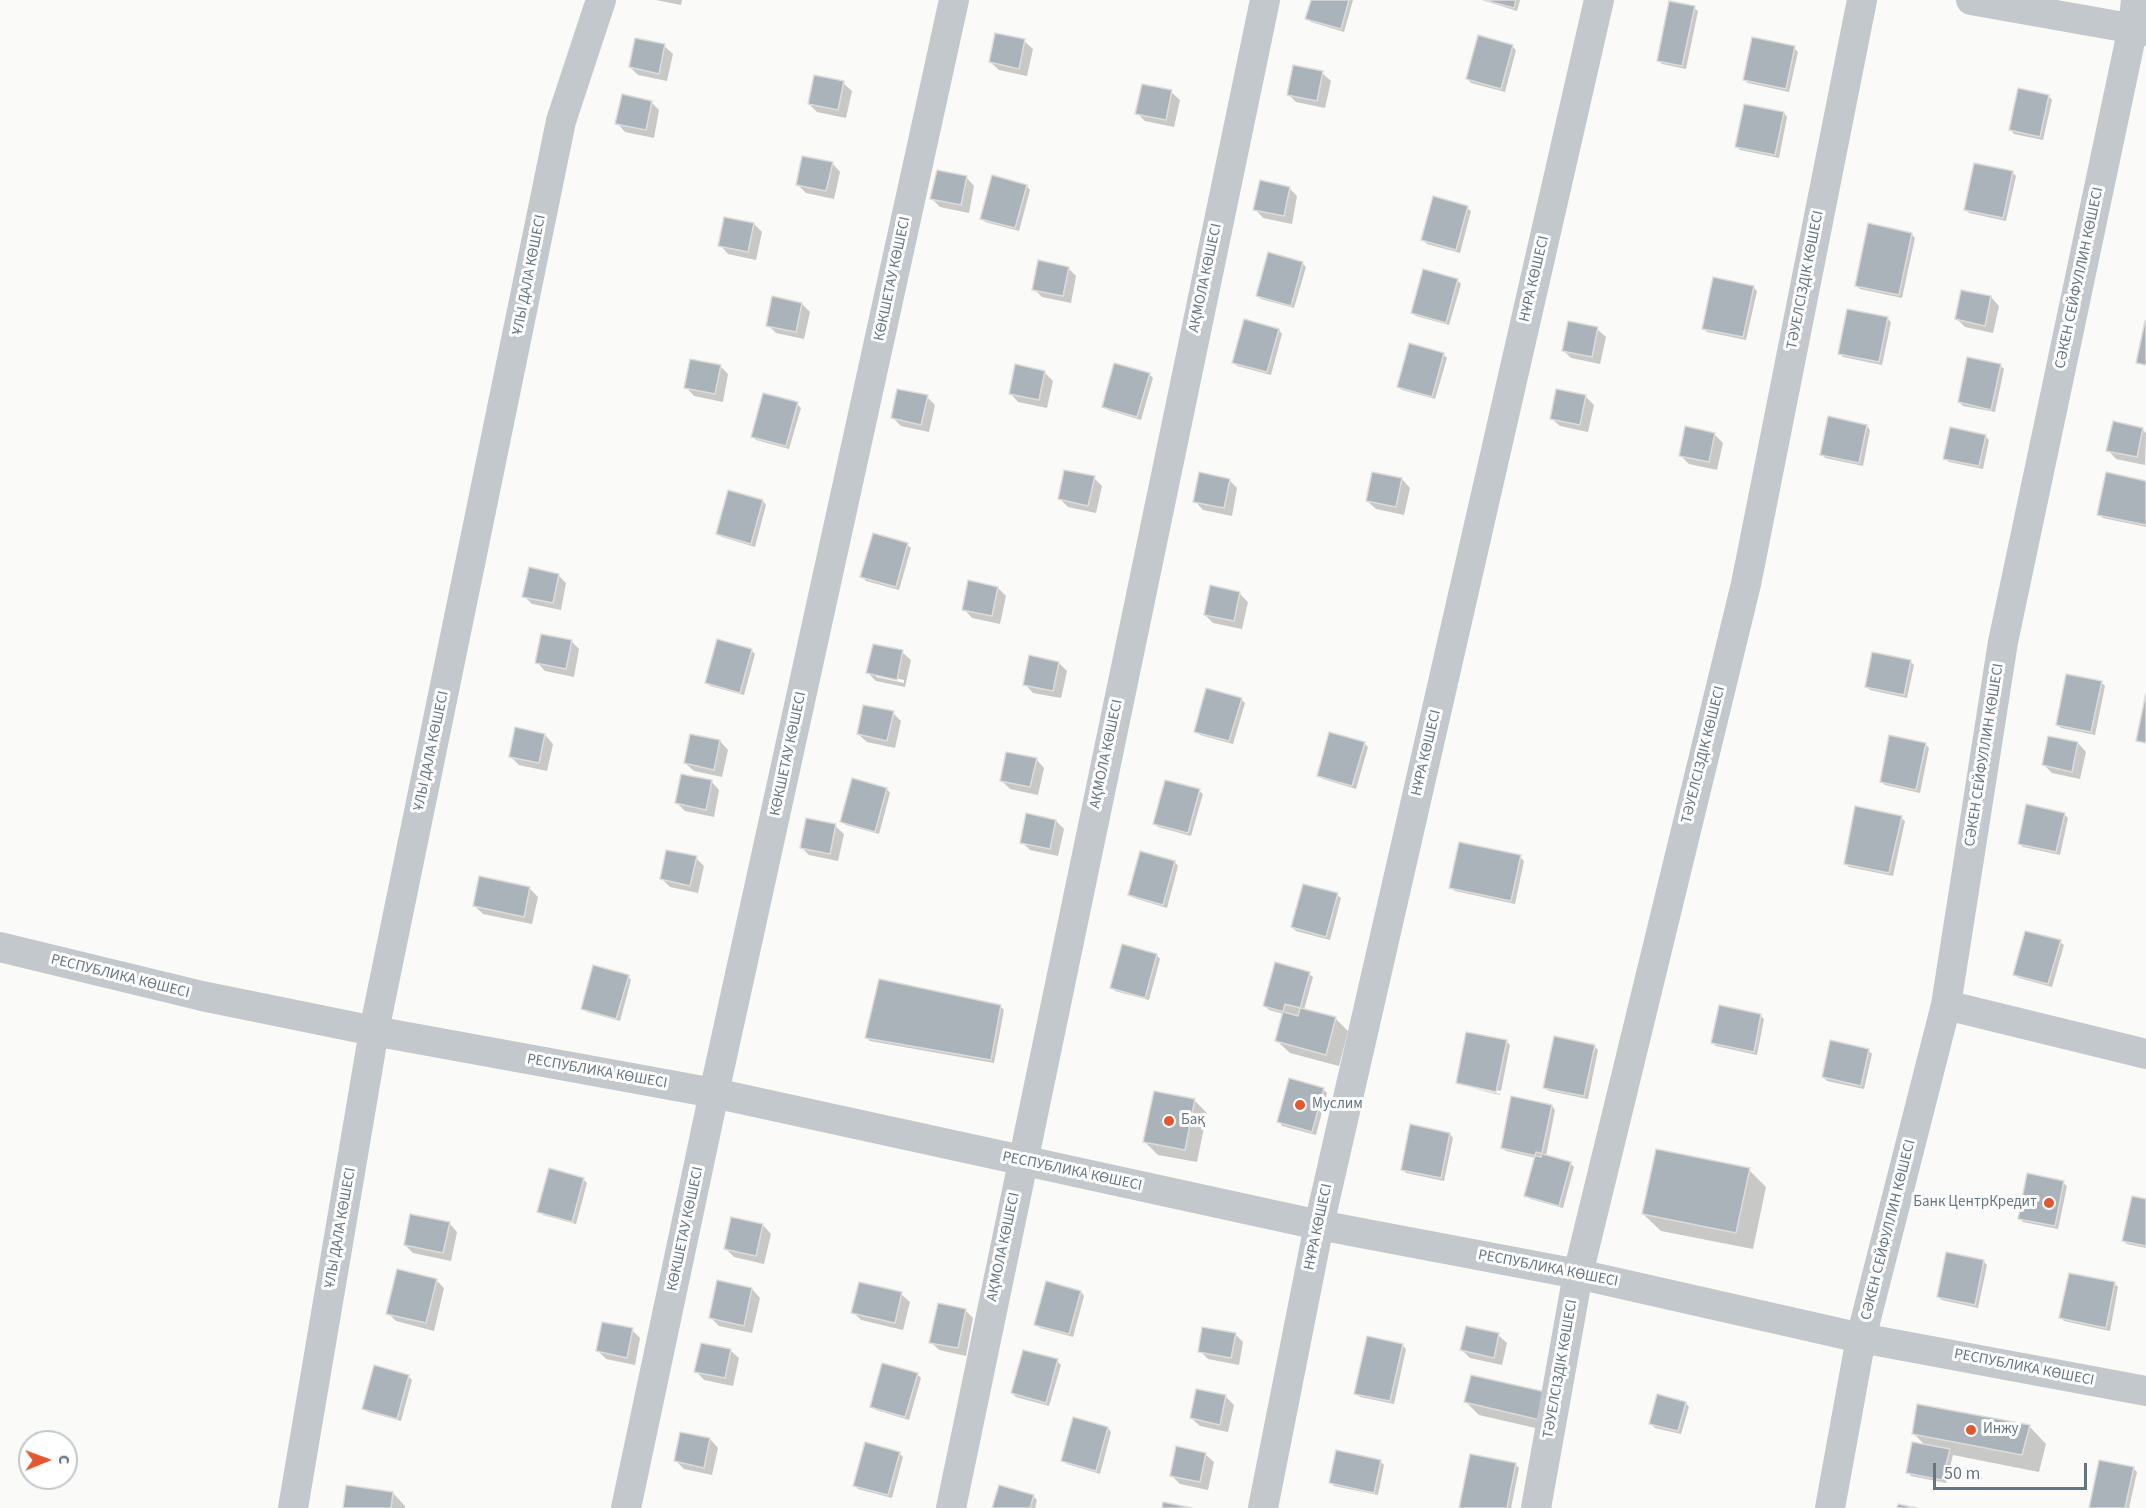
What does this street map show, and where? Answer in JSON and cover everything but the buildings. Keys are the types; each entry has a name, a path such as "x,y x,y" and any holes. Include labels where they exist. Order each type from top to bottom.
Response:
{"street":[{"name":"ҰЛЫ ДАЛА КӨШЕСІ","path":"293,1508 374,1032 561,121 601,0"},
{"name":"КӨКШЕТАУ КӨШЕСІ","path":"626,1508 714,1093 954,0"},
{"name":"АҚМОЛА КӨШЕСІ","path":"951,1508 1264,0"},
{"name":"НҰРА КӨШЕСІ","path":"1263,1508 1319,1225 1599,0"},
{"name":"ТӘУЕЛСІЗДІК КӨШЕСІ","path":"1536,1508 1578,1274 1746,584 1862,0"},
{"path":"1971,0 2138,19"},
{"name":"СӘКЕН СЕЙФУЛЛИН КӨШЕСІ","path":"1830,1508 1861,1338 1946,1005 2003,642 2138,19"},
{"name":"РЕСПУБЛИКА КӨШЕСІ","path":"0,947 202,996 374,1032 714,1093 1319,1225 1578,1274 1861,1338 2146,1391"},
{"path":"1946,1005 2146,1054"}],"place":[{"name":"Муслим","path":"1300,1105"},
{"name":"Бақ","path":"1169,1121"},
{"name":"Банк ЦентрКредит","path":"2049,1203"},
{"name":"Инжу","path":"1971,1430"}]}
